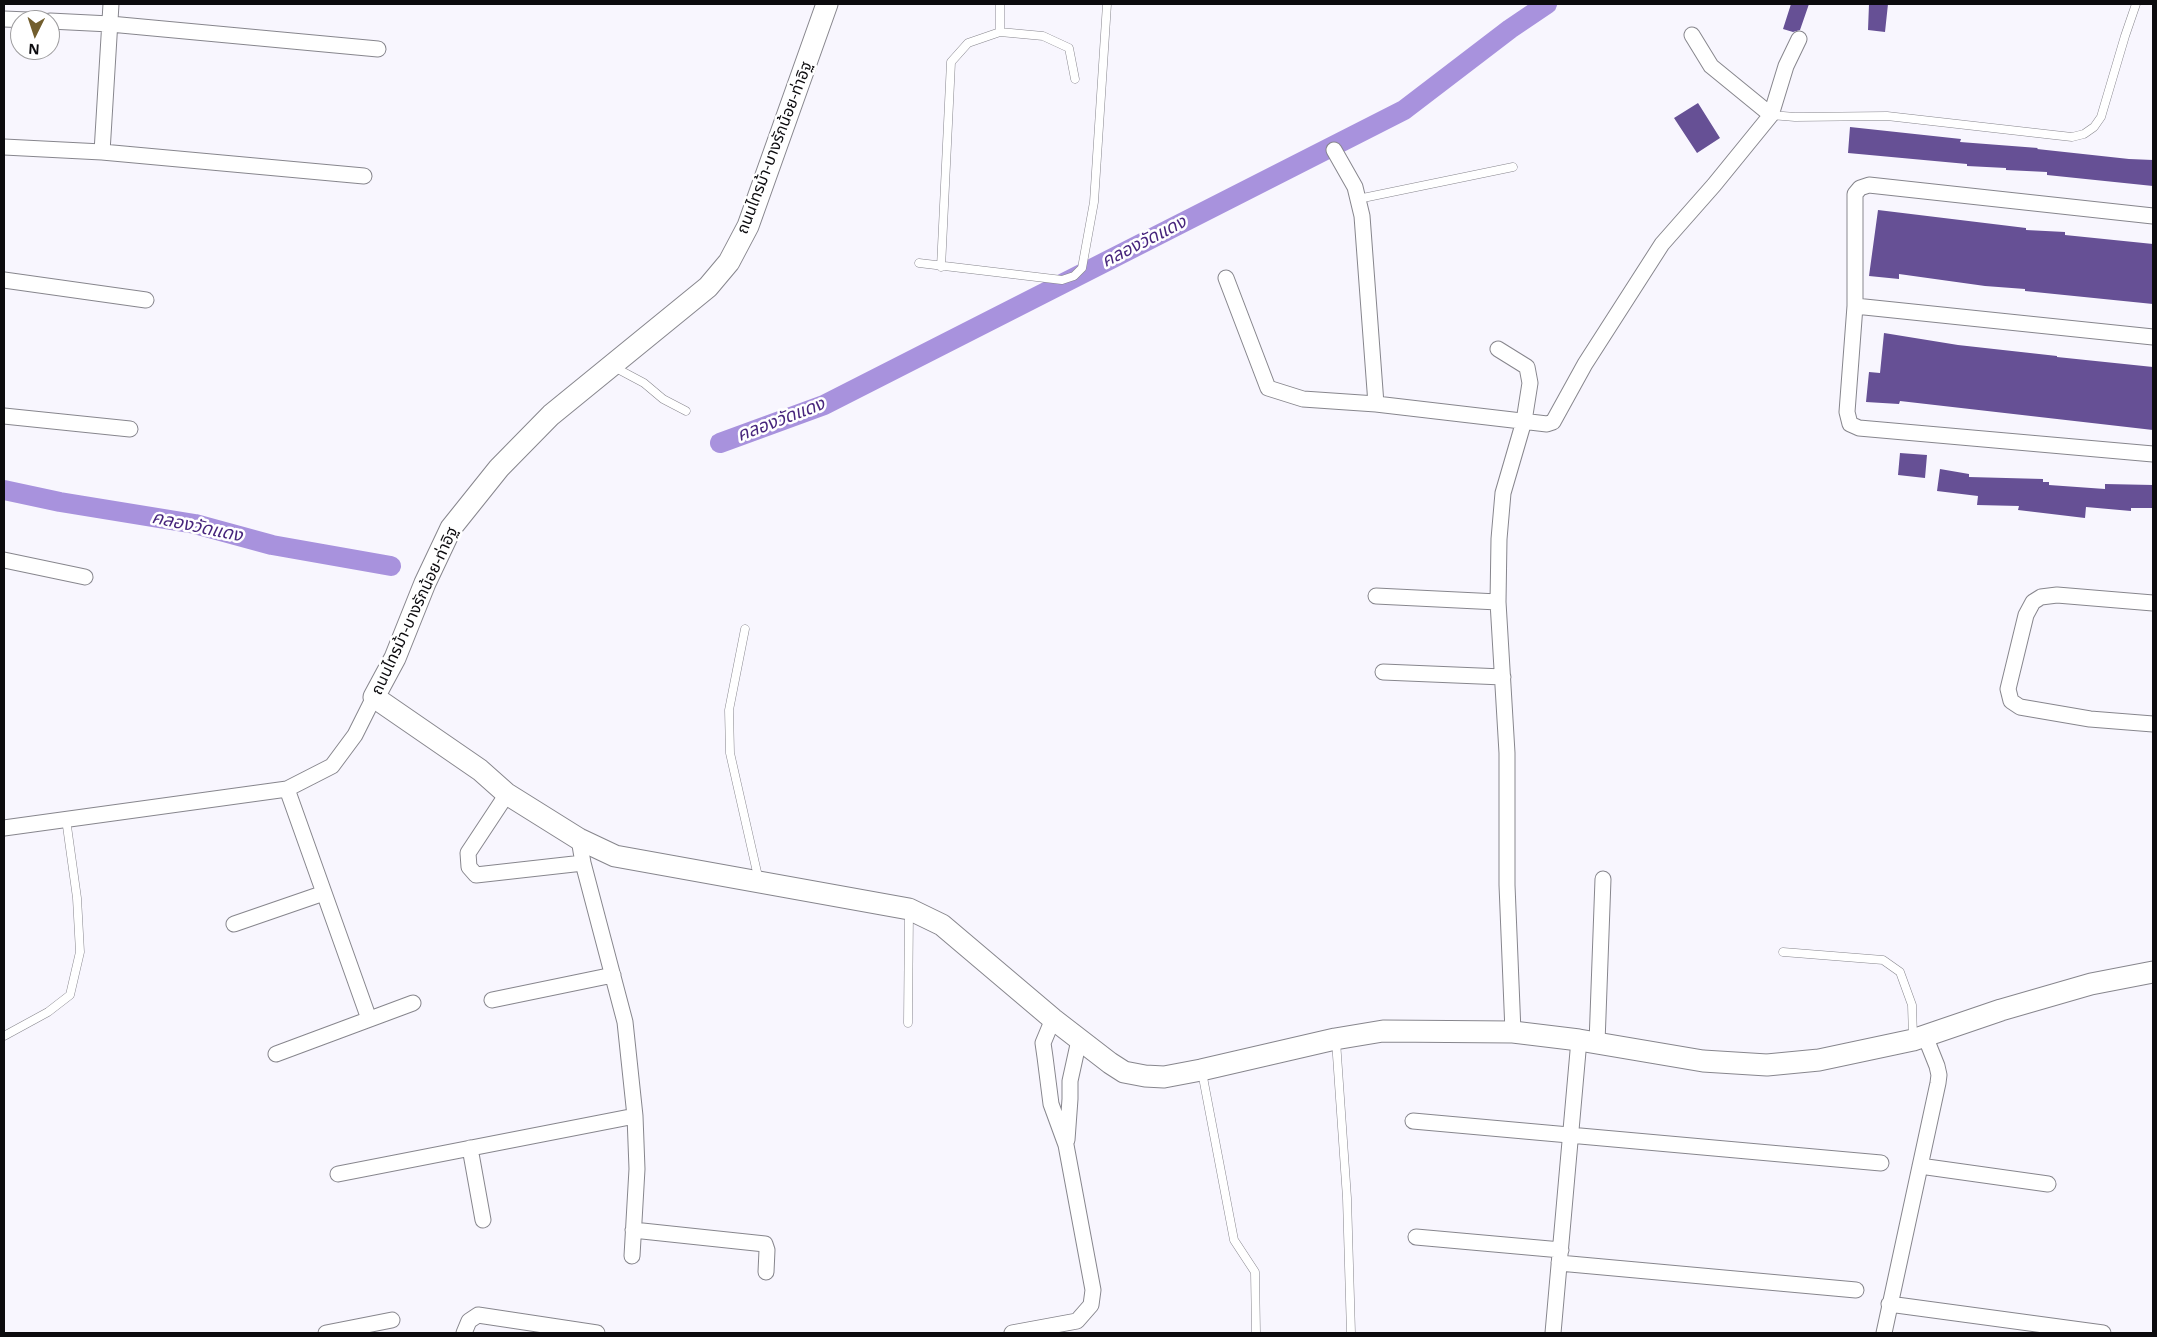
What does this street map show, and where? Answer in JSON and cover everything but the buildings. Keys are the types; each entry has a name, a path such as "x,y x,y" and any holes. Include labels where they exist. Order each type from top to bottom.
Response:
{"street":[{"path":"102,152 111,4"},
{"name":"ถนนไทรม้า-บางรักน้อย-ท่าอิฐ","path":"4,828 287,789 332,766 355,735 395,658 425,584 451,528 499,468 551,414 708,287 729,262 748,226 827,4"},
{"path":"60,22 110,24 378,49"},
{"path":"1692,35 1711,66 1771,115"},
{"path":"1226,278 1268,388 1303,399 1376,404 1547,424 1553,422 1585,364 1662,244 1771,115 1786,66 1799,40"},
{"path":"4,146 102,152 364,176"},
{"path":"1334,150 1354,187 1362,216 1376,404"},
{"path":"2153,216 1869,185 1860,188 1855,194 1855,306 1847,412 1850,424 1858,428 2153,454"},
{"path":"4,280 146,300"},
{"path":"1855,306 2153,338"},
{"path":"1498,349 1527,367 1530,383 1524,421 1503,493 1499,539 1498,602 1506,753 1507,885 1514,1032"},
{"path":"4,416 130,430"},
{"path":"4,560 85,577"},
{"path":"2153,603 2057,595 2042,597 2033,602 2026,615 2008,689 2011,701 2020,707 2033,711 2090,720 2153,724"},
{"path":"1376,596 1498,602"},
{"path":"1383,672 1503,677"},
{"path":"374,697 480,770 507,794 579,839 615,856 909,909 942,925 1053,1019 1124,1072 1164,1077 1336,1039 1383,1031 1514,1032 1703,1061 1767,1065 1819,1060 1919,1038 2001,1010 2091,984 2153,972"},
{"path":"287,789 369,1019"},
{"path":"507,794 468,854 469,868 476,875 583,863"},
{"path":"579,839 583,863 625,1022 635,1116 637,1169 632,1256"},
{"path":"1553,1333 1571,1135 1588,1042 1603,879"},
{"path":"234,924 324,893"},
{"path":"492,1000 613,975"},
{"path":"276,1054 413,1003"},
{"path":"1012,1333 1077,1322 1091,1305 1093,1290 1066,1145 1051,1104 1043,1043 1053,1019"},
{"path":"1884,1333 1939,1075 1919,1038"},
{"path":"1066,1145 1070,1076 1079,1040"},
{"path":"338,1174 635,1116"},
{"path":"1413,1121 1881,1163"},
{"path":"470,1148 483,1220"},
{"path":"1920,1166 2048,1184"},
{"path":"633,1230 765,1244 767,1250 766,1272"},
{"path":"1416,1237 1560,1257 1856,1290"},
{"path":"1889,1304 2103,1333"},
{"path":"464,1333 468,1321 478,1315 597,1333"},
{"path":"326,1333 392,1320"}],"lane":[{"path":"1000,4 1000,32"},
{"path":"919,263 1062,280 1074,276 1082,268 1094,202 1107,4"},
{"path":"1771,115 1794,117 1887,116 2054,135 2072,136 2084,134 2094,127 2101,117 2136,4"},
{"path":"941,267 951,62 968,43 1000,32 1043,36 1069,48 1075,79"},
{"path":"1358,199 1513,167"},
{"path":"612,366 644,383 663,400 686,411"},
{"path":"746,629 729,710 730,753 760,883"},
{"path":"4,1036 48,1012 70,995 80,952 77,898 66,819"},
{"path":"908,1022 909,909"},
{"path":"1783,952 1883,960 1900,972 1912,1005 1919,1038"},
{"path":"1336,1039 1347,1198 1351,1333"},
{"path":"1201,1070 1234,1240 1255,1272 1256,1333"}],"waterway":[{"name":"คลองวัดแดง","path":"720,443 824,405 1404,110 1510,29 1547,4"},
{"name":"คลองวัดแดง","path":"4,490 60,502 195,524 272,545 391,566"}]}
